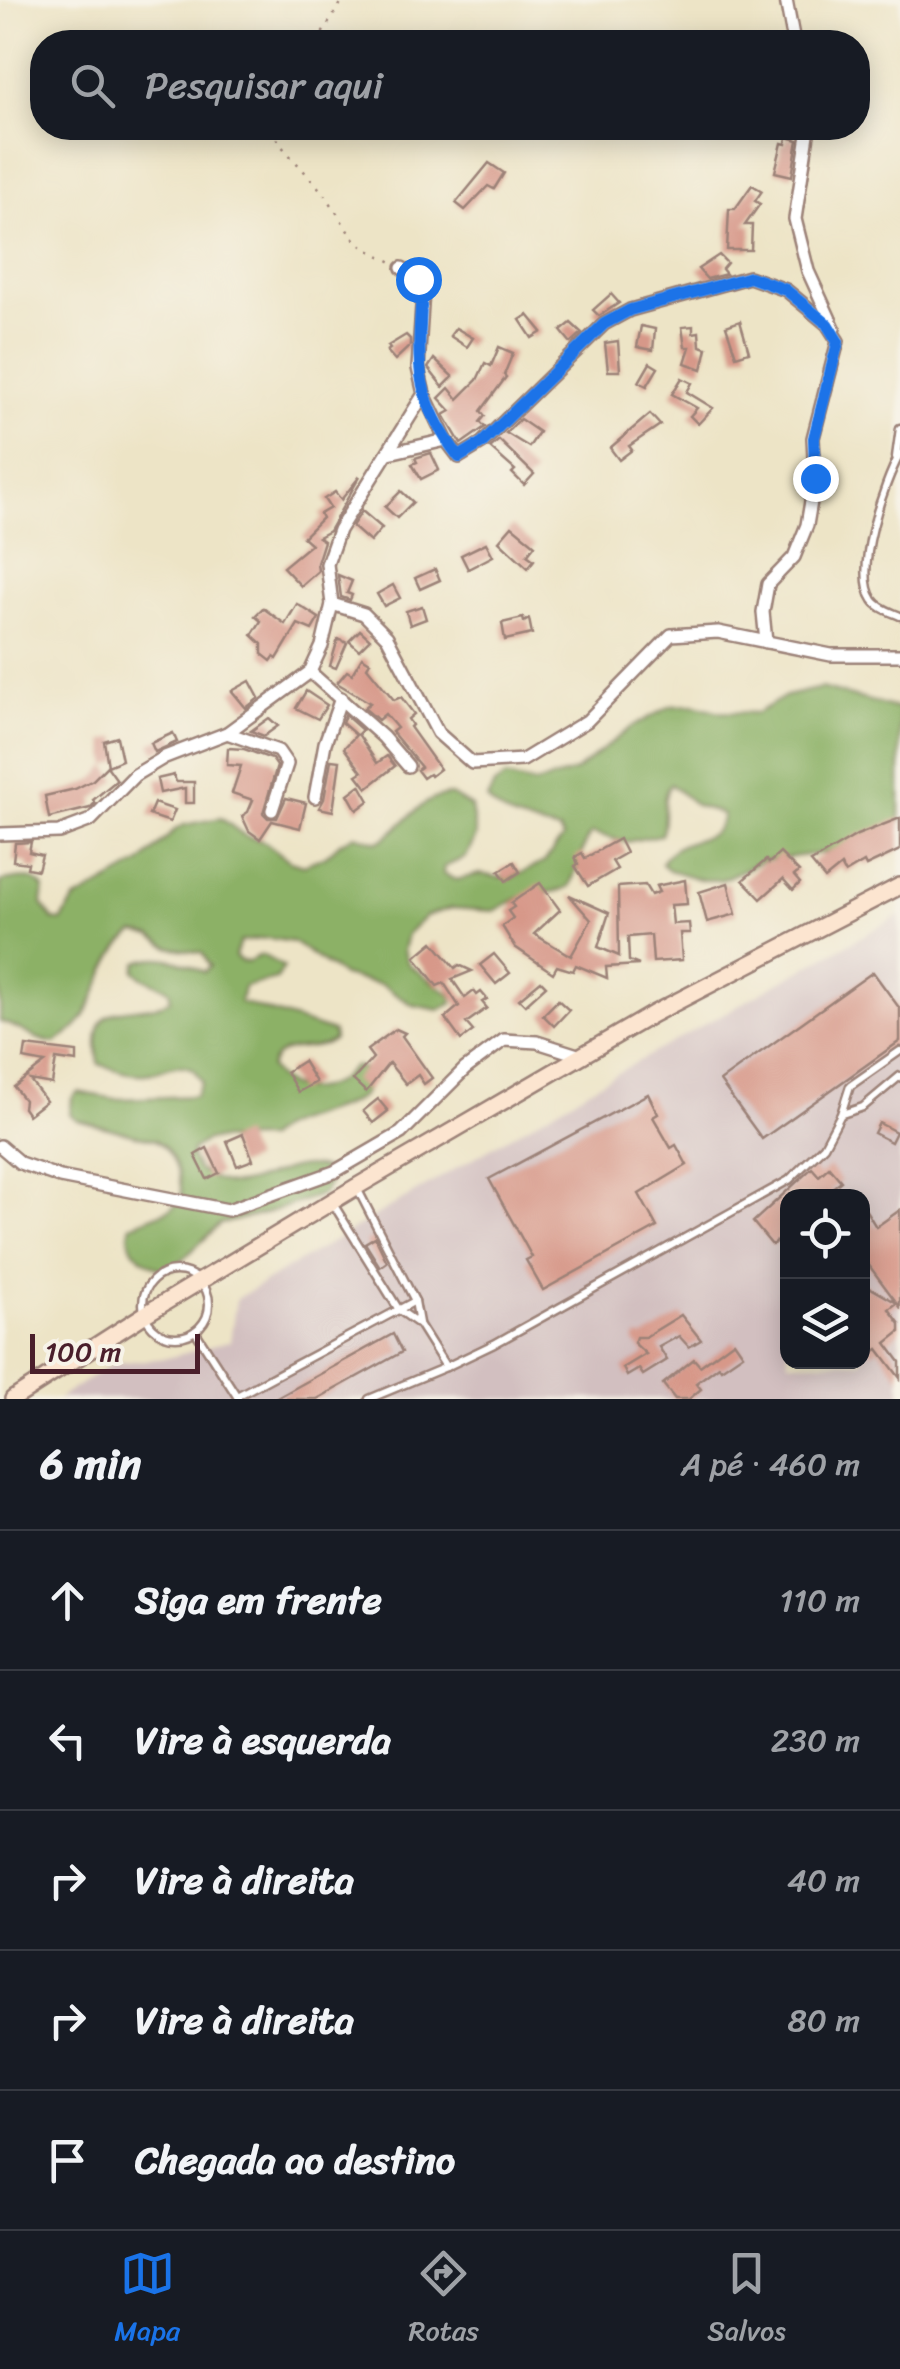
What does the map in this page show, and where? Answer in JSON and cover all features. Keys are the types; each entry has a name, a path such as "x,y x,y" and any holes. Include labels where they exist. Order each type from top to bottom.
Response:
{"main road":[{"path":"14,1399 356,1187 653,1014 900,886"}],"street":[{"path":"786,0 792,30"},
{"path":"766,642 763,612 768,584 794,557 807,525 815,478 814,438 838,342 829,311 808,270 796,219 807,140"},
{"path":"402,268 418,279 422,290 418,368 424,394 446,440 459,457 482,443 604,324 630,310 750,277 786,290 827,324 838,342"},
{"path":"0,834 59,832 91,820 135,775 165,757 227,732 310,672 322,646 332,604 327,564 339,530 424,394"},
{"path":"390,453 446,440"},
{"path":"332,604 364,614 387,637 438,734 472,763 523,760 587,721 671,636 718,632 831,655 900,655"},
{"path":"310,672 383,736 408,766"},
{"path":"315,797 324,743 341,698"},
{"path":"227,732 278,752 288,764 272,810"},
{"path":"0,1146 20,1163 60,1177 228,1210 334,1172 401,1133 466,1069 504,1040 537,1042 581,1056"}],"lane":[{"path":"895,463 900,428"},
{"path":"900,454 880,501 864,582 874,604 900,616"},
{"path":"370,1399 494,1344 788,1180 824,1146 850,1086 900,1051"},
{"path":"841,1114 863,1107 900,1076"},
{"path":"356,1187 415,1301 419,1324 446,1367"},
{"path":"332,1202 398,1310 419,1324"},
{"path":"186,1272 200,1281 209,1303 206,1318 195,1330 181,1336 166,1336 152,1328 144,1315 145,1290 162,1274 186,1272"},
{"path":"195,1330 238,1398 415,1301"}],"path":[{"path":"324,30 343,0"},
{"path":"278,140 328,197 350,236 362,247 402,268"}],"shaded area":[{"path":"900,915 900,1399 58,1399 113,1363 167,1358 230,1341 236,1299 615,1074"}],"green space":[{"path":"821,688 900,709 900,821 846,850 762,861 721,880 703,880 669,870 661,863 670,852 714,832 723,814 697,806 670,784 661,835 626,842 592,833 570,886 564,890 522,896 494,911 451,908 426,916 407,934 403,951 409,965 451,995 453,1003 439,1010 413,1005 382,985 343,976 293,942 267,938 240,942 235,956 242,961 262,955 284,967 277,979 243,987 240,1002 333,1032 334,1039 326,1044 280,1053 270,1068 276,1076 291,1086 317,1089 336,1082 355,1066 363,1069 368,1084 363,1095 351,1103 279,1129 267,1139 207,1140 192,1150 198,1170 231,1184 296,1167 319,1167 330,1172 331,1179 323,1194 220,1224 174,1268 163,1270 136,1254 130,1241 131,1225 171,1209 182,1198 175,1165 167,1150 155,1140 77,1120 70,1114 72,1098 78,1092 116,1099 195,1096 202,1082 193,1069 180,1066 146,1074 122,1072 99,1064 97,1041 107,1017 170,1000 166,988 135,971 137,963 162,958 204,972 210,966 202,953 169,947 151,936 135,933 116,952 78,1026 55,1043 40,1039 0,1022 0,882 24,878 39,883 44,888 42,904 53,920 61,921 74,901 141,863 184,825 221,818 245,836 265,842 290,861 304,865 326,856 355,835 378,842 430,801 451,795 471,807 476,836 466,857 444,867 443,874 456,880 480,874 509,879 544,862 563,838 559,831 511,817 487,799 494,785 506,777 535,784 576,771 630,728 671,706 757,713 786,696"}],"building":[{"path":"787,140 798,140 792,176 775,172 782,143 786,144"},
{"path":"489,163 504,173 494,189 488,186 465,210 456,203"},
{"path":"752,185 762,191 755,201 760,204 745,225 752,225 751,250 727,250 729,209 735,209"},
{"path":"719,255 727,263 722,269 726,274 707,279 698,269"},
{"path":"611,294 619,303 599,316 593,310"},
{"path":"528,315 542,332 532,338 520,320"},
{"path":"740,321 749,352 736,356 726,326"},
{"path":"571,323 582,333 571,343 561,331"},
{"path":"641,326 655,329 653,350 637,347"},
{"path":"693,326 693,333 699,332 700,346 707,348 702,369 685,363 690,347 685,347 682,327"},
{"path":"456,328 473,338 467,347 450,336"},
{"path":"406,335 410,346 395,360 387,351 388,346"},
{"path":"618,341 620,371 608,371 605,343"},
{"path":"499,347 513,353 506,377 481,411 485,416 480,422 485,427 461,444 444,415 451,411 439,398 449,388 458,399 477,380 485,363 491,366"},
{"path":"434,359 453,377 443,387 428,368"},
{"path":"650,363 658,368 647,386 639,382"},
{"path":"682,378 692,383 687,392 713,408 698,424 690,416 697,408 672,394"},
{"path":"650,414 660,425 629,446 632,450 619,460 610,448"},
{"path":"520,419 539,432 529,447 506,433"},
{"path":"499,440 534,474 524,485 512,473 515,470 490,448"},
{"path":"431,453 439,470 421,479 412,464 417,462 415,458"},
{"path":"360,476 329,531 318,537 324,541 318,571 301,586 283,567 311,544 303,537 322,518 320,514 330,508 324,499 335,492 341,500"},
{"path":"401,491 413,502 397,518 385,507"},
{"path":"362,511 382,528 370,542 352,526"},
{"path":"512,526 535,545 527,555 534,560 528,568 499,541"},
{"path":"486,543 493,556 468,569 461,555"},
{"path":"435,569 440,580 420,589 415,578"},
{"path":"338,575 352,581 347,593 352,595 350,600 341,597"},
{"path":"393,585 400,598 384,606 377,594"},
{"path":"297,604 319,618 312,630 298,624 277,659 271,661 262,654 262,644 252,635 261,621 255,616 263,608 285,624"},
{"path":"422,606 426,619 410,625 406,611"},
{"path":"523,618 524,622 529,619 532,634 505,640 502,623"},
{"path":"360,630 370,639 359,650 349,641"},
{"path":"338,639 347,643 336,668 330,666"},
{"path":"362,657 370,662 367,667 394,700 401,697 414,714 408,719 410,727 440,769 431,776 423,778 417,770 421,767 392,732 397,728 385,714 378,720 364,708 370,703 337,683 347,671 352,674"},
{"path":"250,681 259,698 246,708 232,691"},
{"path":"306,691 327,705 318,719 296,708"},
{"path":"345,715 362,730 358,734 377,763 387,756 395,766 367,788 357,775 362,772 344,748 356,735 342,723"},
{"path":"269,718 278,726 264,736 251,731"},
{"path":"173,733 177,742 155,752 151,743"},
{"path":"117,737 122,760 108,766 104,741"},
{"path":"228,748 272,759 277,766 263,813 268,818 277,818 286,798 306,803 300,828 272,821 260,839 249,831 242,816 253,800 232,793 241,766 227,765"},
{"path":"331,760 340,761 333,811 319,808"},
{"path":"107,766 117,780 93,800 90,808 49,818 45,796 75,789 93,780"},
{"path":"174,775 176,782 194,782 194,803 185,803 185,788 160,793 157,779"},
{"path":"360,785 369,801 357,810 348,794"},
{"path":"154,803 175,810 170,822 149,815"},
{"path":"900,818 900,850 845,873 841,866 825,879 811,862 857,835"},
{"path":"619,839 626,853 612,861 617,869 588,886 575,866 575,857 582,853 585,858"},
{"path":"31,842 29,852 42,855 38,870 27,868 28,863 13,861 15,843"},
{"path":"780,853 799,872 794,876 800,883 793,890 783,879 761,899 743,880"},
{"path":"514,862 520,872 506,881 499,871"},
{"path":"685,880 687,904 671,905 673,924 689,923 690,933 680,933 682,960 653,962 651,935 628,937 629,961 639,965 606,967 607,978 576,965 573,971 557,966 553,973 515,947 502,926 513,918 508,911 514,907 511,903 540,883 560,910 534,934 571,956 591,920 569,895 609,913 598,947 619,956 618,887 645,885 651,895 659,892 656,886"},
{"path":"728,883 736,914 707,922 699,892"},
{"path":"433,942 455,968 459,965 472,971 452,979 465,998 474,991 487,999 482,1002 487,1008 466,1023 473,1031 461,1040 445,1018 459,1006 444,983 437,986 415,957"},
{"path":"494,954 510,973 496,984 480,965"},
{"path":"873,972 900,1009 900,1041 762,1139 720,1081"},
{"path":"541,981 546,986 525,1005 519,999"},
{"path":"558,1000 569,1010 554,1026 543,1015"},
{"path":"396,1029 405,1033 402,1036 432,1078 424,1084 418,1075 406,1084 389,1063 366,1092 353,1080 373,1058 367,1050"},
{"path":"26,1046 77,1052 77,1062 56,1059 52,1084 30,1080 46,1101 28,1115 23,1108 24,1100 14,1087 45,1063 24,1059"},
{"path":"303,1061 316,1082 298,1092 286,1072"},
{"path":"648,1094 658,1114 653,1117 671,1148 676,1145 687,1165 639,1194 657,1227 543,1290 526,1260 532,1257 489,1179"},
{"path":"378,1099 388,1111 373,1123 363,1111"},
{"path":"879,1123 896,1132 891,1142 874,1133"},
{"path":"243,1134 253,1160 237,1166 227,1141"},
{"path":"207,1148 219,1173 207,1179 195,1155"},
{"path":"829,1167 841,1181 831,1189 789,1189 812,1168 819,1176"},
{"path":"780,1197 780,1238 772,1245 753,1222"},
{"path":"900,1210 900,1307 870,1267 870,1217 876,1227"},
{"path":"375,1237 387,1262 380,1267 365,1243"},
{"path":"870,1288 897,1303 889,1309 900,1324 900,1332 886,1343 900,1362 900,1378 878,1349 870,1350"},
{"path":"681,1315 701,1340 689,1347 679,1336 659,1347 667,1360 643,1375 639,1369 627,1376 623,1368 646,1354 634,1343 636,1337 645,1337"},
{"path":"393,1334 402,1352 317,1399 275,1399"},
{"path":"734,1341 743,1354 696,1383 701,1389 689,1399 675,1399 663,1384 694,1359 700,1366"}],"route":[{"path":"418,279 422,290 420,382 446,440 459,457 482,443 604,324 630,310 750,277 786,290 827,324 838,342 814,438 815,478"}]}
